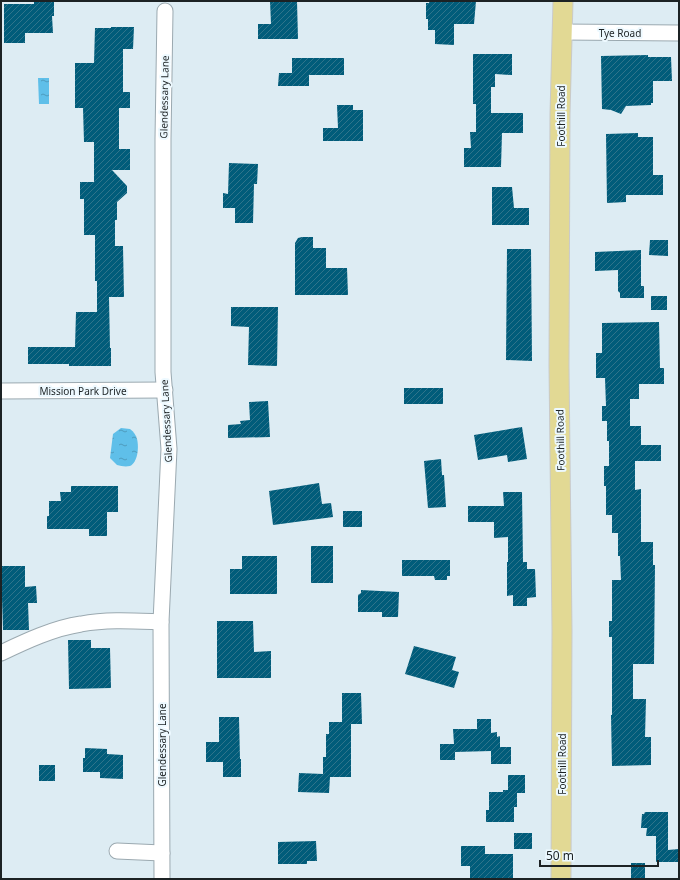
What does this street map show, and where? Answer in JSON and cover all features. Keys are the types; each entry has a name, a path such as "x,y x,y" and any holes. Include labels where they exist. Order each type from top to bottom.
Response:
{"main road":[{"name":"Foothill Road","path":"561,879 562,630 559,366 563,1"}],"street":[{"name":"Glendessary Lane","path":"162,879 161,622 169,449 163,372 163,139 165,11"},
{"name":"Tye Road","path":"562,32 679,33"},
{"name":"Mission Park Drive","path":"1,391 165,390"},
{"path":"1,653 45,634 81,624 119,621 161,622"},
{"path":"117,851 162,853"}],"water":[{"path":"38,78 49,78 49,104 39,104"},
{"path":"121,428 130,429 135,434 137,439 138,446 136,458 130,466 117,465 110,458 113,434"}],"building":[{"path":"34,1 54,1 54,16 52,16 53,33 25,33 25,43 4,43 4,4 34,4"},
{"path":"270,1 297,1 298,39 258,39 258,24 271,24"},
{"path":"429,1 476,1 474,24 454,24 454,45 435,44 435,30 428,30 428,19 426,19 426,3 429,3"},
{"path":"134,27 133,49 123,49 123,92 130,92 130,108 119,108 119,149 130,149 130,170 112,170 127,186 127,193 117,202 117,220 115,220 115,246 123,246 124,297 109,297 111,366 28,364 28,347 75,347 76,312 97,312 95,235 84,235 84,199 80,199 80,182 94,182 94,142 84,142 83,108 75,108 75,63 94,63 95,28"},
{"path":"473,54 512,54 512,75 495,74 495,87 491,87 491,113 523,113 523,133 502,133 501,167 464,167 464,148 471,148 470,132 476,132 476,104 473,104"},
{"path":"648,55 648,57 671,57 672,81 653,81 653,103 651,103 651,105 626,106 621,114 611,110 602,109 601,56"},
{"path":"292,58 344,58 344,75 309,75 309,86 278,86 279,73 292,73"},
{"path":"337,105 353,105 353,110 363,110 363,141 323,141 323,128 338,128"},
{"path":"638,133 638,137 653,137 653,175 663,175 663,195 626,195 626,202 607,203 606,134"},
{"path":"229,163 258,164 257,184 254,184 253,223 235,223 235,208 223,208 223,193 228,194"},
{"path":"492,187 512,187 514,208 529,208 529,225 492,225"},
{"path":"313,237 313,248 326,248 326,268 347,268 348,295 295,295 295,243 298,238"},
{"path":"650,240 668,240 668,256 649,255"},
{"path":"507,249 531,249 532,361 506,360"},
{"path":"641,250 641,286 644,286 644,298 620,298 620,293 618,291 618,270 595,271 595,252"},
{"path":"651,296 667,296 667,310 651,310"},
{"path":"231,307 278,307 277,366 248,365 249,327 231,326"},
{"path":"659,322 660,368 664,368 664,384 639,384 639,399 630,399 630,426 641,426 641,445 661,445 661,461 635,461 635,490 641,489 641,542 653,542 653,565 655,565 654,664 633,664 633,699 646,699 645,737 651,737 651,765 612,766 612,637 609,637 609,621 612,621 612,580 621,580 620,556 618,556 618,533 612,533 612,515 606,515 604,466 609,466 609,441 607,441 607,421 602,421 602,406 606,406 605,378 596,378 596,353 602,353 602,323"},
{"path":"404,388 443,388 443,404 404,404"},
{"path":"268,401 270,437 228,438 228,425 241,424 240,421 250,420 249,402"},
{"path":"522,427 527,459 508,462 507,455 478,460 474,435"},
{"path":"441,459 442,475 444,475 446,507 428,508 424,461"},
{"path":"319,483 322,504 331,503 333,517 273,525 269,491"},
{"path":"71,486 118,486 118,512 107,512 107,536 89,536 89,529 47,529 49,501 61,501 60,492 71,492"},
{"path":"503,492 522,492 523,562 527,562 527,569 535,569 536,597 527,598 527,606 513,606 513,595 507,596 508,537 494,538 494,522 468,522 468,506 504,506"},
{"path":"343,511 362,511 362,527 343,527"},
{"path":"311,546 333,546 333,583 311,583"},
{"path":"242,556 277,556 277,594 230,594 230,569 242,569"},
{"path":"402,560 450,560 450,576 447,576 447,580 435,580 434,576 402,576"},
{"path":"1,566 25,566 25,587 36,586 37,603 28,603 29,630 3,630"},
{"path":"361,590 399,592 398,617 382,617 382,612 358,612 358,595 361,593"},
{"path":"217,621 253,621 254,652 271,651 271,678 217,678"},
{"path":"68,640 91,640 91,648 110,648 111,688 69,689"},
{"path":"414,646 456,657 452,670 459,672 454,688 405,674"},
{"path":"342,693 361,693 362,724 351,724 351,777 330,777 329,793 298,792 299,773 323,774 323,757 326,757 326,734 329,734 329,722 342,722"},
{"path":"219,717 239,717 241,777 223,777 223,762 206,762 206,742 219,742"},
{"path":"477,719 491,719 491,733 497,732 497,737 500,736 500,747 511,747 511,764 491,764 491,751 455,752 455,760 440,760 440,744 454,744 453,729 477,729"},
{"path":"85,748 107,749 107,754 123,755 123,779 100,778 100,772 83,772"},
{"path":"39,765 55,765 55,781 39,781"},
{"path":"508,775 525,775 525,793 517,793 517,807 514,807 514,822 486,822 486,810 489,810 489,792 503,792 503,790 508,790"},
{"path":"645,812 668,812 668,850 679,849 679,862 656,862 656,836 646,836 647,828 641,828 642,814"},
{"path":"514,833 532,833 532,849 514,849"},
{"path":"316,841 317,861 307,861 307,864 278,864 278,842"},
{"path":"461,846 485,846 485,854 513,854 513,879 470,879 470,866 461,866"},
{"path":"631,863 645,863 645,879 631,879"}]}
